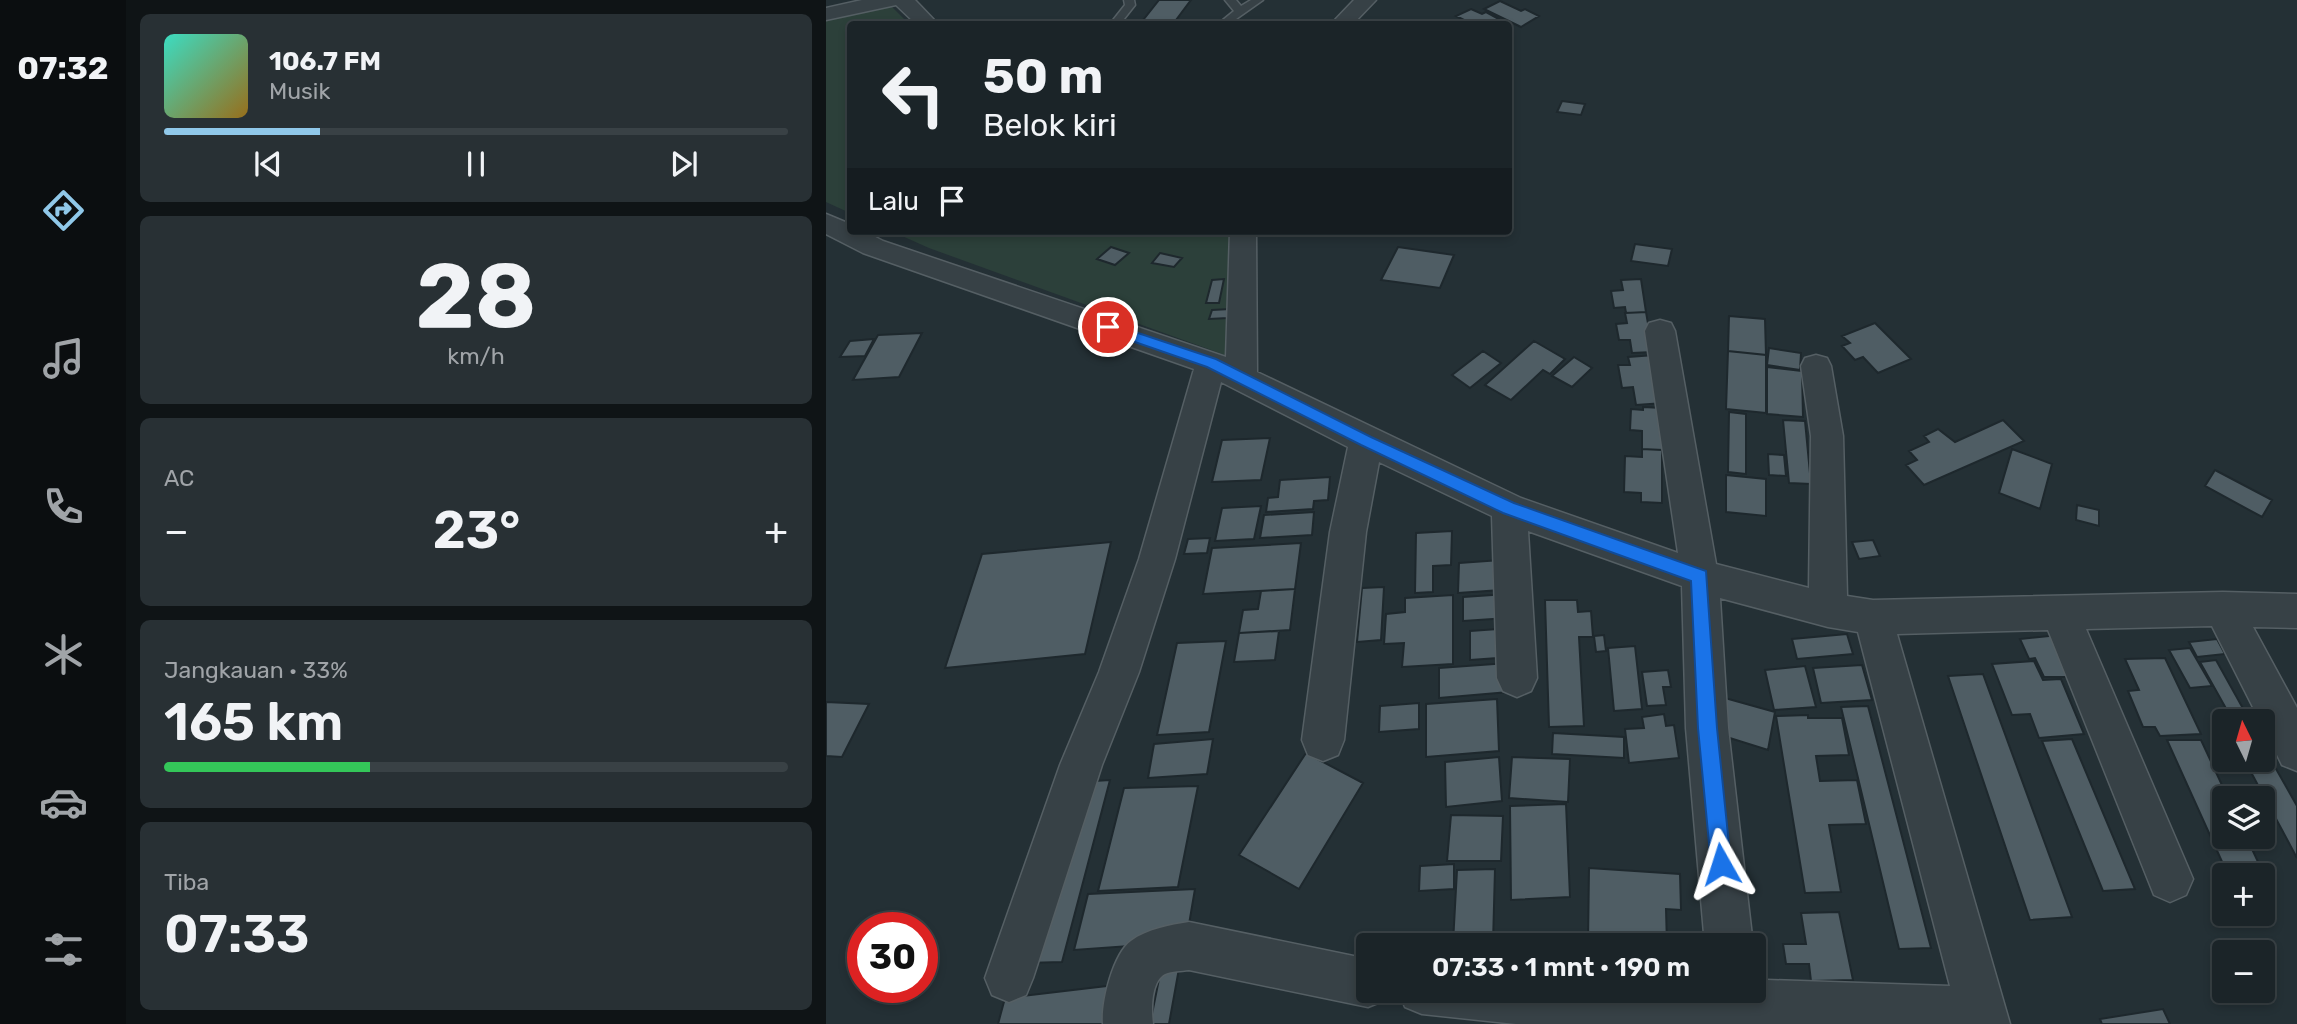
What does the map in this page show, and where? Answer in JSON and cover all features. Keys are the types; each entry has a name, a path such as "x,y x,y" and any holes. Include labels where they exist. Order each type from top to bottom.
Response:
{"street":[{"path":"826,14 891,0"},
{"path":"903,0 924,21"},
{"path":"1344,21 1366,0"},
{"path":"826,223 847,234"},
{"path":"850,235 873,247 1226,370 1366,441 1509,508 1700,576 1828,610 1873,617 2222,609 2297,611"},
{"path":"1009,978 1081,765 1119,672 1226,370 1243,235"},
{"path":"1660,331 1675,407 1700,576 1707,728 1728,933"},
{"path":"1816,366 1827,436 1828,610"},
{"path":"1323,740 1348,532 1366,441"},
{"path":"1509,508 1517,678"},
{"path":"2222,609 2297,750"},
{"path":"2060,612 2170,879"},
{"path":"1766,1001 1982,1018 1873,617"},
{"path":"1128,1024 1130,989 1144,960 1163,950 1189,946 1356,981"},
{"path":"1550,1003 1590,1007 1654,1003"}],"lane":[{"path":"1117,21 1130,5 1129,0"},
{"path":"1230,0 1240,11"},
{"path":"1227,21 1258,0"}],"green space":[{"path":"889,4 906,21 847,21 847,212 826,202 826,18"},
{"path":"900,235 1241,235 1225,355 929,248"}],"building":[{"path":"1159,0 1191,0 1175,21 1142,21"},
{"path":"1500,1 1539,16 1521,27 1484,9"},
{"path":"1471,9 1482,14 1486,12 1502,21 1466,21 1456,16"},
{"path":"1562,101 1585,104 1581,115 1557,112"},
{"path":"1635,244 1672,249 1668,266 1631,261"},
{"path":"1111,247 1129,253 1115,265 1097,259"},
{"path":"1398,247 1454,255 1440,288 1381,280"},
{"path":"1160,253 1182,258 1174,267 1152,263"},
{"path":"1224,279 1219,303 1206,303 1212,280"},
{"path":"1641,279 1646,312 1626,313 1625,307 1614,308 1611,291 1623,290 1621,280"},
{"path":"1230,309 1228,318 1209,319 1212,310"},
{"path":"1646,312 1653,352 1632,353 1630,340 1619,340 1616,324 1627,323 1625,313"},
{"path":"1729,316 1765,319 1766,355 1728,351"},
{"path":"1875,323 1911,359 1878,373 1863,357 1855,360 1842,346 1850,343 1842,336"},
{"path":"922,333 899,377 853,380 878,335"},
{"path":"874,339 865,356 840,357 850,341"},
{"path":"1534,341 1565,359 1550,374 1543,370 1511,400 1485,385"},
{"path":"1769,348 1801,353 1800,370 1767,365"},
{"path":"1483,351 1501,363 1470,388 1452,375"},
{"path":"1728,351 1766,355 1766,413 1726,409"},
{"path":"1655,355 1664,403 1636,405 1633,387 1622,388 1618,365 1630,365 1628,357"},
{"path":"1574,357 1592,368 1572,387 1552,376"},
{"path":"1767,367 1802,371 1803,417 1767,414"},
{"path":"1643,407 1663,408 1662,450 1642,449 1642,431 1630,430 1631,409 1643,410"},
{"path":"1729,412 1746,414 1746,474 1728,472"},
{"path":"1783,420 1805,421 1811,484 1789,483"},
{"path":"2003,420 2024,441 1924,485 1906,465 1917,460 1909,451 1929,442 1924,436 1938,429 1955,442"},
{"path":"1270,438 1261,480 1212,482 1222,440"},
{"path":"1642,449 1662,450 1662,503 1641,502 1641,493 1624,492 1625,456 1642,457"},
{"path":"2012,449 2052,464 2040,509 1999,493"},
{"path":"1768,454 1784,455 1786,476 1769,475"},
{"path":"2215,470 2272,500 2262,517 2205,486"},
{"path":"1726,475 1766,479 1766,516 1726,512"},
{"path":"1330,477 1328,500 1314,501 1313,509 1266,512 1268,498 1278,497 1280,480"},
{"path":"2077,505 2099,510 2099,526 2076,520"},
{"path":"1261,506 1254,539 1215,541 1222,508"},
{"path":"1314,512 1312,535 1260,538 1264,515"},
{"path":"1452,531 1451,565 1433,566 1433,592 1415,593 1416,533"},
{"path":"1210,538 1207,553 1184,554 1188,539"},
{"path":"1873,540 1880,556 1859,559 1852,542"},
{"path":"1111,542 1085,654 945,668 982,554"},
{"path":"1301,543 1295,589 1203,594 1212,548"},
{"path":"1501,560 1501,590 1458,593 1459,563"},
{"path":"1384,587 1381,640 1357,642 1362,588"},
{"path":"1295,589 1290,630 1239,633 1243,610 1258,609 1261,591"},
{"path":"1507,594 1508,618 1463,621 1463,597"},
{"path":"1453,595 1453,664 1402,667 1404,643 1384,644 1386,614 1405,612 1405,598"},
{"path":"1545,600 1577,600 1578,612 1591,611 1593,637 1579,637 1584,726 1549,727"},
{"path":"1498,629 1498,658 1470,660 1470,631"},
{"path":"1279,631 1275,660 1234,662 1239,633"},
{"path":"1847,634 1853,654 1797,659 1792,639"},
{"path":"1604,635 1606,651 1596,652 1594,636"},
{"path":"2059,635 2078,677 2044,677 2035,658 2029,659 2020,639"},
{"path":"2217,639 2225,654 2197,657 2189,642"},
{"path":"1226,641 1209,732 1157,735 1177,643"},
{"path":"1635,646 1642,709 1614,711 1608,648"},
{"path":"2190,648 2212,686 2190,688 2169,650"},
{"path":"2165,658 2201,734 2160,736 2155,727 2143,727 2128,691 2139,690 2125,659"},
{"path":"2216,660 2243,709 2226,709 2200,662"},
{"path":"2034,661 2043,680 2061,679 2084,734 2039,738 2030,714 2012,715 1992,664"},
{"path":"1508,663 1509,692 1439,698 1439,668"},
{"path":"1862,665 1872,700 1821,703 1813,668"},
{"path":"1805,666 1816,707 1774,710 1765,670"},
{"path":"1668,670 1671,687 1663,687 1666,705 1647,706 1642,672"},
{"path":"1983,674 2072,917 2030,920 1948,676"},
{"path":"1725,698 1775,712 1768,750 1717,734"},
{"path":"1497,699 1499,751 1426,757 1426,704"},
{"path":"826,702 869,704 842,757 826,756"},
{"path":"1419,703 1419,729 1379,732 1380,706"},
{"path":"1868,706 1931,948 1899,949 1841,707"},
{"path":"1664,714 1666,726 1674,725 1679,758 1629,763 1625,729 1644,728 1642,717"},
{"path":"1808,715 1808,718 1842,718 1849,755 1816,756 1820,781 1857,780 1866,824 1829,825 1841,892 1805,893 1776,716"},
{"path":"1553,733 1624,737 1624,758 1552,754"},
{"path":"1213,739 1207,774 1148,778 1154,744"},
{"path":"2072,739 2135,889 2103,891 2042,741"},
{"path":"2167,740 2201,740 2212,764 2212,772 2216,772 2222,786 2212,786 2212,840"},
{"path":"1306,753 1363,783 1299,889 1239,855"},
{"path":"1499,757 1502,801 1446,807 1445,762"},
{"path":"1512,757 1570,759 1568,802 1509,798"},
{"path":"2275,767 2297,806 2297,858 2275,817 2275,786 2258,786 2251,772 2275,772"},
{"path":"1110,780 1062,962 1026,963 1078,782"},
{"path":"1198,786 1178,887 1098,891 1124,788"},
{"path":"1566,804 1570,897 1511,900 1510,806"},
{"path":"1451,815 1503,816 1501,861 1447,861"},
{"path":"2216,849 2252,849 2259,863 2223,863"},
{"path":"1454,864 1454,889 1419,891 1420,866"},
{"path":"1589,868 1680,874 1681,910 1666,909 1667,933 1588,933"},
{"path":"1495,869 1493,933 1454,933 1457,870"},
{"path":"1195,889 1186,942 1074,950 1088,894"},
{"path":"1839,912 1853,980 1811,981 1809,964 1786,964 1783,944 1806,944 1801,913"},
{"path":"1180,963 1169,1024 1150,1024 1162,964"},
{"path":"1124,984 1117,1024 998,1024 1005,998"},
{"path":"2163,1009 2170,1024 2102,1024 2100,1019"}],"route":[{"path":"1108,327 1212,363 1366,441 1509,508 1595,541 1700,576 1707,728 1721,864"}]}
